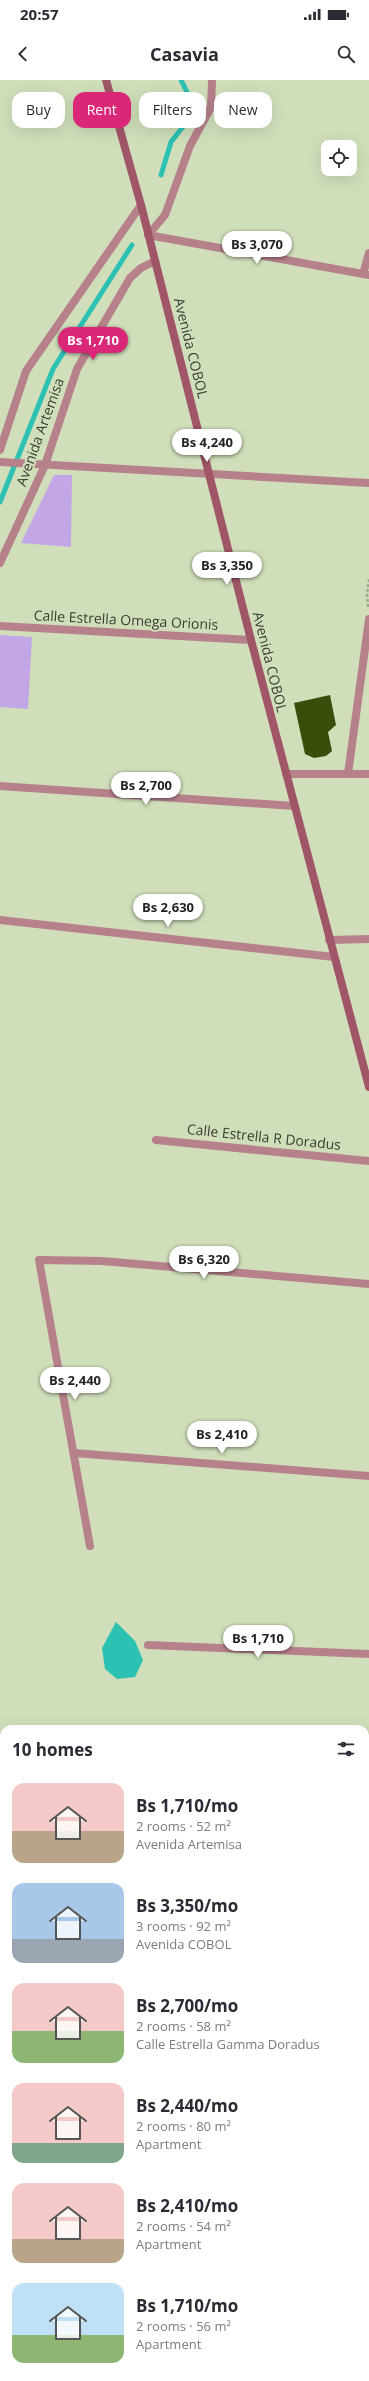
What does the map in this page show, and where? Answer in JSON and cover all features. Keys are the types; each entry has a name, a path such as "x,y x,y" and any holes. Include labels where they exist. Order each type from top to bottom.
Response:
{"main road":[{"name":"Avenida COBOL","path":"106,80 141,205 251,640 369,1087"}],"street":[{"path":"212,80 212,107 190,146 164,215 148,235 366,275 369,253"},
{"path":"0,450 26,371 141,205"},
{"name":"Avenida Artemisa","path":"0,563 44,466 77,369 130,278 140,268 155,262"},
{"path":"0,462 44,466 369,482"},
{"path":"348,774 369,619"},
{"name":"Calle Estrella Omega Orionis","path":"0,626 251,640"},
{"path":"286,774 369,774"},
{"path":"0,786 294,806"},
{"path":"0,920 334,957"},
{"path":"329,940 369,940"},
{"name":"Calle Estrella R Doradus","path":"156,1140 369,1161"},
{"path":"90,1546 39,1260 102,1261 369,1284"},
{"path":"74,1453 369,1476"},
{"path":"148,1645 369,1654"}],"path":[{"path":"369,579 367,594 369,614"}],"shaded area":[{"path":"54,475 72,475 71,547 21,543"},
{"path":"0,635 32,637 28,709 0,707"}],"water":[{"path":"116,1622 135,1641 143,1660 135,1677 117,1679 105,1669 102,1648"}],"building":[{"path":"330,695 336,725 328,732 332,751 326,756 314,758 305,754 294,703"}],"waterway":[{"path":"161,175 171,142 196,110 181,80"},
{"path":"0,502 53,369 132,245"}]}
